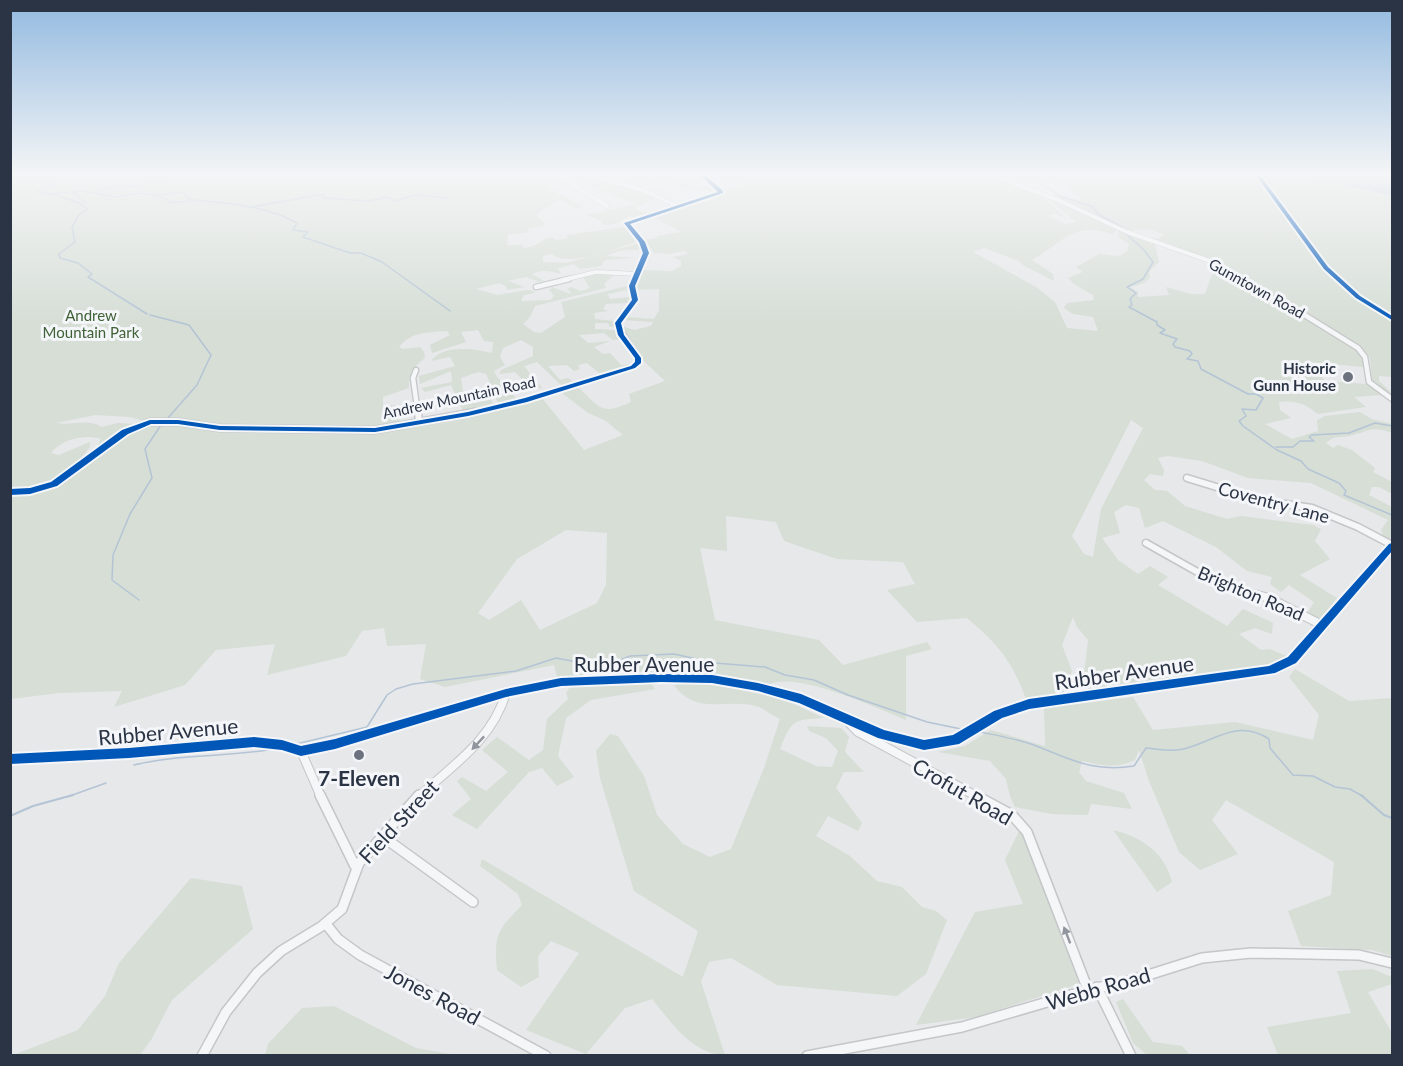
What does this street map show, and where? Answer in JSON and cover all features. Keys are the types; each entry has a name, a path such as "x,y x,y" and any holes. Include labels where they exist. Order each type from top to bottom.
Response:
{"street":[{"name":"Andrew Mountain Road","path":"10,492 35,490 54,484 125,432 150,422 178,422 215,427 352,431 419,422 527,400 637,364 638,358 621,335 618,325 635,300 632,286 646,253 640,239 628,224"},
{"name":"Gunntown Road","path":"1109,224 1232,271 1275,300 1350,343 1365,355 1370,382 1392,399"},
{"path":"536,287 596,272 638,274"},
{"path":"416,370 413,378 419,422"},
{"name":"Coventry Lane","path":"1187,478 1259,500 1312,508 1358,527 1392,545"},
{"name":"Brighton Road","path":"1146,543 1223,585 1269,598 1324,626"},
{"name":"Rubber Avenue","path":"10,759 129,753 254,742 282,745 299,750 328,746 506,693 561,682 661,678 712,679 758,687 801,699 882,735 924,745 955,740 998,714 1029,704 1271,670 1292,660 1324,626 1392,545"},
{"name":"Field Street","path":"202,1056 214,1031 253,977 280,951 337,915 353,888 355,866 424,790 477,746 500,714 506,693"},
{"name":"Crofut Road","path":"845,720 858,732 1012,815 1027,832 1093,989 1131,1056"},
{"path":"299,750 355,866"},
{"path":"382,836 473,903"},
{"name":"Jones Road","path":"326,924 343,944 400,978 547,1055"},
{"name":"Webb Road","path":"807,1056 962,1027 1093,989 1129,981 1193,960 1251,952 1359,955 1392,963"}],"green space":[{"name":"Andrew Mountain Park","path":"10,224 545,224 527,229 529,232 508,235 507,245 522,245 524,248 552,237 557,240 567,238 567,235 624,227 636,242 581,258 559,258 552,254 543,256 543,262 566,263 640,243 643,250 615,252 607,256 637,258 605,260 601,266 580,269 574,264 558,268 561,274 539,271 532,274 544,281 540,282 526,277 508,281 525,287 507,290 506,286 499,283 476,289 497,295 529,290 534,293 524,295 521,301 550,300 554,296 549,290 552,287 570,294 571,292 567,289 571,287 581,291 590,288 583,277 594,274 615,274 604,284 606,288 535,306 530,317 523,324 534,332 541,333 565,317 561,302 627,286 627,290 608,294 610,299 630,297 627,303 606,304 603,309 608,311 594,313 595,319 614,321 616,327 610,327 608,323 595,323 595,329 616,330 621,339 613,340 604,333 579,335 588,343 610,341 594,347 603,354 610,353 621,365 632,364 600,374 587,363 578,365 580,369 574,371 567,365 548,366 560,380 568,378 575,383 562,386 537,362 524,366 542,388 533,390 515,372 499,374 501,370 533,356 533,347 521,340 503,348 500,357 505,365 494,371 498,379 517,400 499,404 486,374 478,372 461,378 463,391 477,401 490,398 494,405 464,413 451,385 425,392 421,388 452,382 451,371 420,384 419,376 455,366 450,357 431,361 443,352 468,349 492,353 493,342 484,341 478,330 461,332 466,342 432,353 430,345 450,335 447,331 420,334 409,338 399,347 403,349 420,347 424,352 425,358 411,374 409,388 383,397 383,406 396,405 400,423 350,429 257,424 224,426 171,419 144,421 130,417 95,415 56,423 91,423 102,427 117,423 134,424 94,452 101,439 88,437 61,444 51,453 59,455 90,442 90,447 82,457 82,461 57,478 32,487 11,488"},
{"path":"666,224 1103,224 1116,230 1112,235 1088,230 1069,235 1032,260 1053,274 1054,281 1019,261 984,248 973,252 1036,287 1055,302 1067,328 1098,331 1093,317 1073,314 1064,308 1067,303 1094,300 1093,295 1068,278 1083,272 1076,267 1099,254 1119,256 1127,251 1129,244 1118,237 1119,230 1155,244 1159,262 1149,272 1150,278 1144,283 1130,287 1138,292 1138,297 1169,295 1166,287 1191,294 1205,294 1215,265 1296,311 1362,354 1364,367 1310,362 1325,381 1367,384 1382,395 1354,397 1366,407 1318,414 1300,403 1279,402 1280,410 1291,418 1265,424 1292,439 1318,431 1317,420 1325,416 1360,412 1372,419 1392,424 1392,433 1373,429 1334,438 1326,443 1333,448 1338,445 1352,450 1375,468 1373,472 1392,482 1392,494 1379,487 1372,487 1369,495 1392,507 1392,539 1384,538 1381,530 1388,520 1311,483 1248,478 1202,461 1168,456 1158,458 1164,470 1163,476 1150,474 1144,480 1155,490 1167,491 1185,506 1227,519 1241,516 1313,525 1321,529 1315,541 1330,559 1300,575 1337,598 1321,618 1307,614 1314,602 1289,585 1281,592 1270,584 1272,577 1247,571 1216,547 1163,521 1145,528 1139,508 1126,505 1114,512 1120,533 1102,538 1118,560 1138,574 1150,566 1168,577 1158,585 1227,626 1243,609 1273,623 1272,634 1255,628 1239,634 1261,650 1270,649 1289,657 1259,669 1179,680 1172,673 1164,673 1172,681 1088,692 1083,684 1088,640 1077,627 1073,617 1062,645 1072,671 1063,694 1026,699 1003,654 967,618 917,622 887,590 915,584 903,562 837,559 784,541 776,522 726,516 727,551 700,548 715,620 819,640 843,665 927,642 932,649 906,656 906,720 838,693 800,683 770,684 689,672 631,672 557,677 554,665 445,687 420,679 426,644 387,646 384,628 362,631 346,656 267,675 275,644 216,650 185,685 114,707 122,691 59,693 11,699 11,494 61,482 130,431 150,424 359,433 452,419 542,398 584,450 623,435 606,421 588,413 562,393 578,387 601,408 613,409 631,402 629,394 665,381 634,350 622,326 634,330 651,326 653,322 623,320 625,317 654,319 659,310 659,289 634,290 643,270 672,271 681,266 681,261 673,257 688,254 685,251 668,254 654,253 645,240 681,232","holes":["1131,420 1143,428 1101,509 1093,557 1084,554 1072,536","566,530 607,533 606,585 597,603 540,630 521,600 489,620 478,613 517,559"]},
{"path":"1110,224 1392,224 1392,377 1379,376 1379,381 1392,393 1392,397 1372,381 1370,358 1364,350 1304,312 1274,297 1247,277 1209,259 1146,237 1157,239 1164,235 1160,233 1146,229 1127,232"},
{"path":"1295,669 1349,701 1392,698 1392,956 1372,950 1301,946 1288,911 1331,895 1334,862 1226,800 1212,820 1238,854 1200,870 1179,852 1149,781 1139,750 1135,760 1121,765 1102,765 1082,761 1079,772 1086,781 1124,793 1132,809 1091,804 1088,815 1052,814 1015,807 1006,779 990,761 938,752 965,746 991,730 1045,746 1044,708 1133,697 1153,730 1235,722 1313,740 1319,715 1289,677"},
{"path":"651,682 655,689 591,700 566,718 558,756 574,777 557,786 542,768 529,772 477,829 452,815 471,799 457,781 462,777 486,791 508,772 482,750 497,737 529,760 543,750 547,719 568,699 566,693 570,687"},
{"path":"700,682 781,698 824,718 806,719 795,723 780,749 816,766 832,767 838,751 826,738 809,731 807,726 841,728 849,737 845,752 864,772 844,772 836,788 862,823 858,831 828,816 816,836 850,856 877,881 902,887 922,907 936,911 947,920 926,974 897,996 777,985 731,958 709,962 701,982 725,1055 713,1053 693,1043 683,1035 652,999 625,1008 586,1054 526,1030 579,953 551,941 538,956 539,977 521,987 497,970 496,948 499,933 522,905 518,894 480,866 482,859 683,977 698,931 634,891 600,778 596,751 610,734 618,736 644,776 657,815 683,844 710,857 731,849 764,768 780,719 759,707 747,704 714,704 693,701 683,695 674,685"},
{"path":"1020,829 1079,984 976,1017 916,1025 975,912 1023,904 1005,860"},
{"path":"1113,830 1133,837 1151,848 1164,863 1172,882 1157,892"},
{"path":"191,878 242,886 253,929 172,1000 151,1040 140,1055 13,1055 78,1030 105,996 119,963"},
{"path":"1372,969 1392,977 1392,984 1368,992 1392,1033 1392,1055 1278,1055 1267,1027 1351,1013 1337,971"},
{"path":"1123,999 1153,1042 1182,1046 1190,1055 1147,1055 1133,1043 1116,1002"},
{"path":"334,1006 416,1048 456,1055 265,1055 268,1044 302,1008"}],"waterway":[{"path":"74,224 72,227 75,242 59,254 60,258 78,263 92,274 88,277 147,314"},
{"path":"297,224 293,230 308,232 303,237 350,253 361,253 382,262 450,311"},
{"path":"1115,224 1123,228"},
{"path":"1125,233 1144,250 1153,262 1143,279 1127,287 1136,293 1130,299 1132,305 1129,307 1157,322 1157,325 1165,330 1160,333 1177,339 1173,344 1175,347 1190,351 1192,354 1187,359 1198,361 1201,369 1248,394 1256,394 1263,398 1256,410 1242,409 1246,416 1239,421 1243,426 1277,450 1301,461 1308,469 1339,483 1346,491 1344,495 1392,515"},
{"path":"150,315 189,325 211,355 197,385 167,419"},
{"path":"1276,447 1293,447 1300,441 1314,441 1309,437 1312,435 1349,433 1375,423 1392,426"},
{"path":"139,600 112,580 113,555 130,514 152,478 145,449 161,425"},
{"path":"292,745 367,727 387,695 396,689 413,684 516,671 556,658 577,662 618,661 630,656 674,654 715,663 765,667 785,675 814,680 848,695 927,722 966,730"},
{"path":"976,731 1024,742 1081,763 1119,768 1134,766 1146,748 1179,750 1226,733 1247,731 1269,739 1270,748 1293,775 1313,776 1335,787 1350,789 1362,796"},
{"path":"134,765 152,761 279,748"},
{"path":"71,796 106,783"},
{"path":"10,816 33,806 71,796"},
{"path":"67,797 71,796"},
{"path":"1362,796 1384,815 1392,818"}],"cycle path":[{"path":"10,492 30,491 54,484 125,432 150,422 178,422 220,428 375,430 468,414 527,400 633,367 638,363 638,358 621,335 618,323 635,300 632,286 646,253 642,242 628,224"},
{"path":"1294,224 1326,268 1358,297 1392,318"},
{"path":"10,759 129,753 254,742 282,745 301,751 335,744 506,693 561,682 661,678 712,679 758,687 801,699 882,735 924,745 955,740 998,714 1029,704 1271,670 1292,660 1392,546"}],"place":[{"name":"Historic Gunn House","path":"1348,377"},
{"name":"7-Eleven","path":"359,755"}]}
